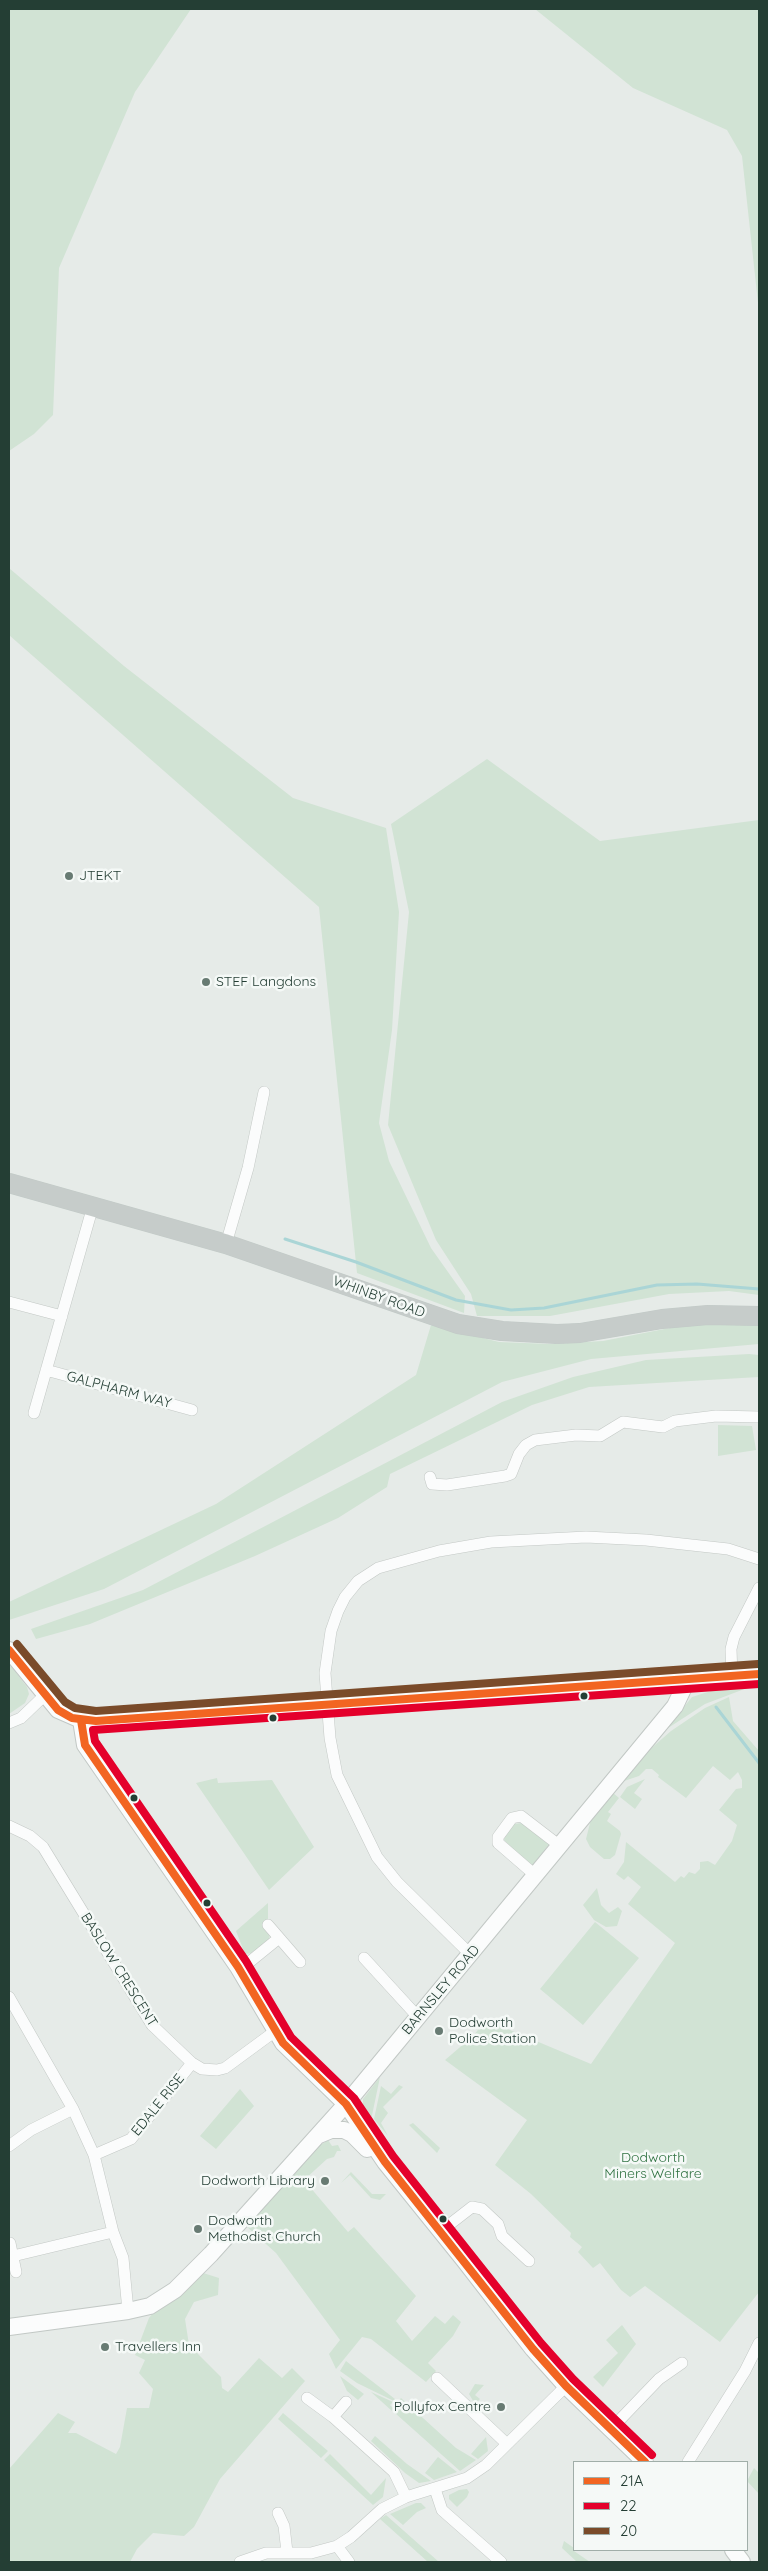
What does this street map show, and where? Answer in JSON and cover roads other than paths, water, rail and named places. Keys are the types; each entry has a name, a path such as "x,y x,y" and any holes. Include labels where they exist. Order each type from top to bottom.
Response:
{"highway":[{"name":"WHINBY ROAD","path":"9,1183 226,1244 458,1324 502,1331 580,1333 662,1319 708,1315 759,1316"}],"main road":[{"path":"9,1650 58,1710 81,1720 85,1745 238,1967 274,2032 300,2062 346,2104 385,2162 533,2349 566,2386 643,2461"},
{"path":"682,1680 759,1674"},
{"name":"BARNSLEY ROAD","path":"9,2327 128,2311 150,2306 162,2300 192,2275 346,2104 560,1846 675,1706 682,1689 682,1680"},
{"path":"319,2135 331,2130 344,2130 352,2134 367,2150 385,2162"},
{"path":"734,2551 742,2562"}],"street":[{"path":"226,1244 248,1168 264,1092"},
{"path":"34,1413 93,1206"},
{"path":"9,1302 62,1316"},
{"name":"GALPHARM WAY","path":"46,1370 192,1410"},
{"path":"430,1477 432,1484 447,1486 505,1476 511,1474 519,1454 526,1445 535,1440 576,1435 600,1436 623,1422 663,1427 675,1421 716,1416 759,1417"},
{"path":"470,1954 397,1882 377,1857 335,1768 327,1705 326,1673 328,1648 338,1611 358,1581 378,1568 395,1563 439,1551 492,1542 586,1537 646,1540 719,1548 741,1552 759,1559"},
{"path":"732,1677 731,1650 734,1637 759,1588"},
{"path":"81,1720 682,1680"},
{"path":"9,1722 21,1718 45,1695"},
{"path":"535,1875 498,1843 498,1837 512,1818 521,1816 560,1846"},
{"name":"BASLOW CRESCENT","path":"9,1826 30,1836 44,1847 152,2025 192,2063 202,2069 217,2070 225,2068 274,2032"},
{"path":"268,1925 300,1962"},
{"path":"238,1967 247,1964 279,1938"},
{"path":"364,1958 377,1978 418,2017"},
{"path":"9,1997 73,2109 94,2155 113,2232 126,2273 128,2311"},
{"path":"9,2022 20,2015"},
{"name":"EDALE RISE","path":"94,2155 131,2139 192,2063"},
{"path":"9,2146 31,2130 73,2109"},
{"path":"441,2232 472,2207 482,2209 498,2224 502,2236 529,2261"},
{"path":"13,2256 113,2232"},
{"path":"10,2243 16,2272"},
{"path":"689,2461 745,2371 759,2343"},
{"path":"611,2429 659,2378 682,2363"},
{"path":"437,2378 507,2444"},
{"path":"240,2562 266,2553 311,2552 337,2546 351,2537 378,2512 406,2497 467,2478 486,2465 566,2386"},
{"path":"307,2398 334,2417 394,2472 406,2497"},
{"path":"334,2417 346,2402"},
{"path":"435,2488 442,2510 501,2562"},
{"path":"278,2513 284,2526 287,2552"},
{"path":"337,2546 349,2562"}],"waterway":[{"path":"285,1239 356,1262 456,1300 511,1310 544,1308 657,1285 697,1284 759,1289"},
{"path":"716,1707 759,1763"}],"place":[{"name":"JTEKT","path":"69,876"},
{"name":"STEF Langdons","path":"206,982"},
{"name":"Dodworth Police Station","path":"439,2031"},
{"name":"Dodworth Library","path":"325,2181"},
{"name":"Dodworth Methodist Church","path":"198,2229"},
{"name":"Travellers Inn","path":"105,2347"},
{"name":"Pollyfox Centre","path":"501,2407"}],"park label":[{"name":"Dodworth Miners Welfare","path":"653,2166"}]}
